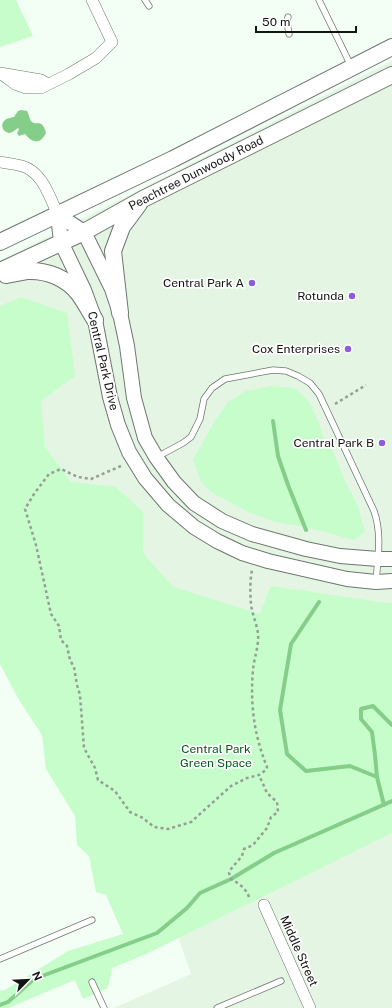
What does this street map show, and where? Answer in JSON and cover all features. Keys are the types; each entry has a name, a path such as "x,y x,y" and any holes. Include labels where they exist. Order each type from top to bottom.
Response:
{"main road":[{"name":"Peachtree Dunwoody Road","path":"0,242 173,159 392,47"},
{"name":"Peachtree Dunwoody Road","path":"0,271 84,232 143,199 392,75"},
{"path":"120,312 113,251 122,227 143,199"},
{"path":"0,276 26,271 42,272 57,276 72,285 95,320"}],"street":[{"path":"0,73 15,84 26,88 41,88 96,58 112,42 92,0"},
{"path":"0,162 23,166 32,171 42,182 58,215 84,232"},
{"name":"Central Park Drive","path":"58,215 61,242 84,290 95,320 110,397 118,425 130,452 145,478 168,505 194,527 217,541 242,553 347,579 376,582 392,581"},
{"name":"Central Park Drive","path":"84,232 112,289 120,312 127,346 134,398 146,438 156,457 174,482 194,503 222,521 252,534 340,556 392,559"},
{"name":"Middle Street","path":"264,905 310,1008"}],"lane":[{"path":"145,0 149,6"},
{"path":"319,0 352,68"},
{"path":"288,17 287,22 289,34"},
{"path":"156,457 183,443 191,437 200,419 204,399 212,388 225,379 273,370 286,371 298,376 310,384 319,394 378,520 379,533 376,582"},
{"path":"0,959 92,920"},
{"path":"217,1008 281,981"},
{"path":"92,982 104,1008"}],"path":[{"path":"335,404 366,385"},
{"path":"121,466 91,479 78,477 61,469 49,474 24,508 36,545 51,614 59,626 61,640 67,646 70,660 74,666 80,695 84,748 95,768 98,780 115,791 130,812 144,818 154,827 168,829 192,822 231,786 247,778 259,775 266,770 252,709 253,669 258,634 251,604 250,582 252,570"},
{"path":"249,897 248,893 238,883 231,879 229,873 242,856 244,849 253,845 267,828 271,817 278,812 277,802 267,793 259,775"}],"shaded area":[{"path":"392,61 392,1008 114,1008 191,974 0,428 0,261"},
{"path":"18,111 27,111 30,120 33,123 43,125 46,133 39,141 33,141 25,134 19,136 17,133 18,128 9,133 3,130 3,122 14,117"}],"green space":[{"path":"0,0 16,0 33,36 0,47"},
{"name":"Central Park Green Space","path":"21,297 67,313 75,376 41,401 45,447 71,482 116,487 143,512 143,553 173,587 260,614 271,586 387,603 392,602 392,833 144,955 112,968 108,988 83,999 75,980 8,1008 0,1008 0,991 5,990 68,951 123,934 106,895 96,892 89,856 77,845 75,816 46,769 42,735 19,700 0,664 0,306"},
{"path":"271,386 294,388 308,400 317,418 323,436 332,449 345,481 358,506 365,532 354,540 322,531 276,522 250,513 211,492 201,482 193,460 216,419 228,402 246,391"}],"waterway":[{"path":"273,421 278,456 306,530"},
{"path":"319,602 291,644 280,710 287,754 306,771 350,766 377,777 384,805"},
{"path":"377,777 372,732 361,719 361,709 373,706 392,725"},
{"path":"0,1005 8,1002 34,979 157,933 187,908 200,893 231,879 274,853 392,801"}],"place":[{"name":"Central Park A","path":"252,283"},
{"name":"Rotunda","path":"352,296"},
{"name":"Cox Enterprises","path":"348,349"},
{"name":"Central Park B","path":"382,443"}]}
